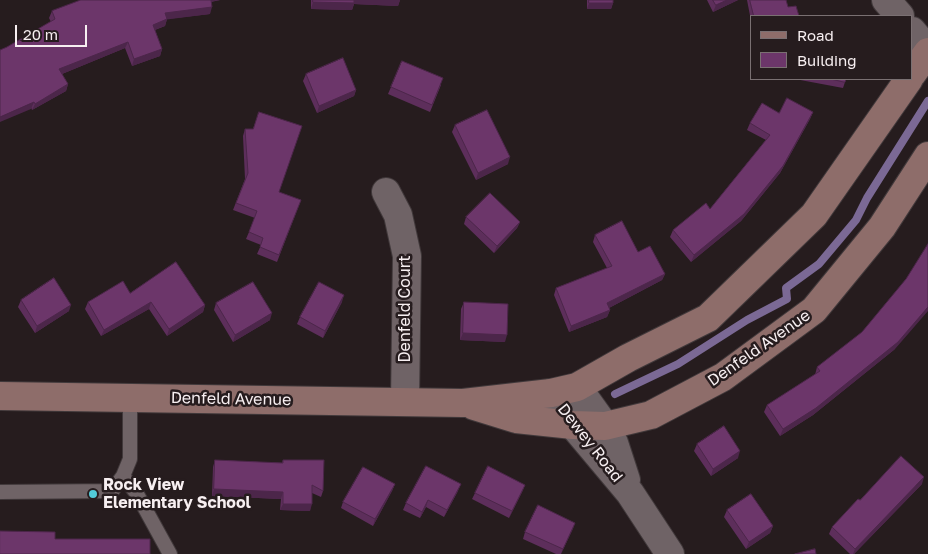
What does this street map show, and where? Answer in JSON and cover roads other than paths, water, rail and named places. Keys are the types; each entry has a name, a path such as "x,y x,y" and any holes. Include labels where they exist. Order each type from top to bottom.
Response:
{"street":[{"path":"886,0 899,15"},
{"path":"913,32 928,51 913,73"},
{"name":"Denfeld Avenue","path":"0,396 463,403 564,390 708,318 814,215 908,80"},
{"name":"Denfeld Avenue","path":"463,403 516,419 573,425 605,426 652,415 723,377 814,310 882,227 928,156"},
{"name":"Denfeld Court","path":"386,192 398,215 407,256 405,401"},
{"name":"Dewey Road","path":"564,390 573,425 630,493 670,554"},
{"name":"Dewey Road","path":"564,390 605,426 614,443 630,493"}],"lane":[{"path":"0,492 112,491 123,476 130,459 130,397"},
{"path":"123,476 137,494 170,554"}],"waterway":[{"path":"615,394 678,364 747,320 787,299 786,288 819,264 856,220 867,198 928,101"}],"place":[{"name":"Rock View Elementary School","path":"93,494"}]}
